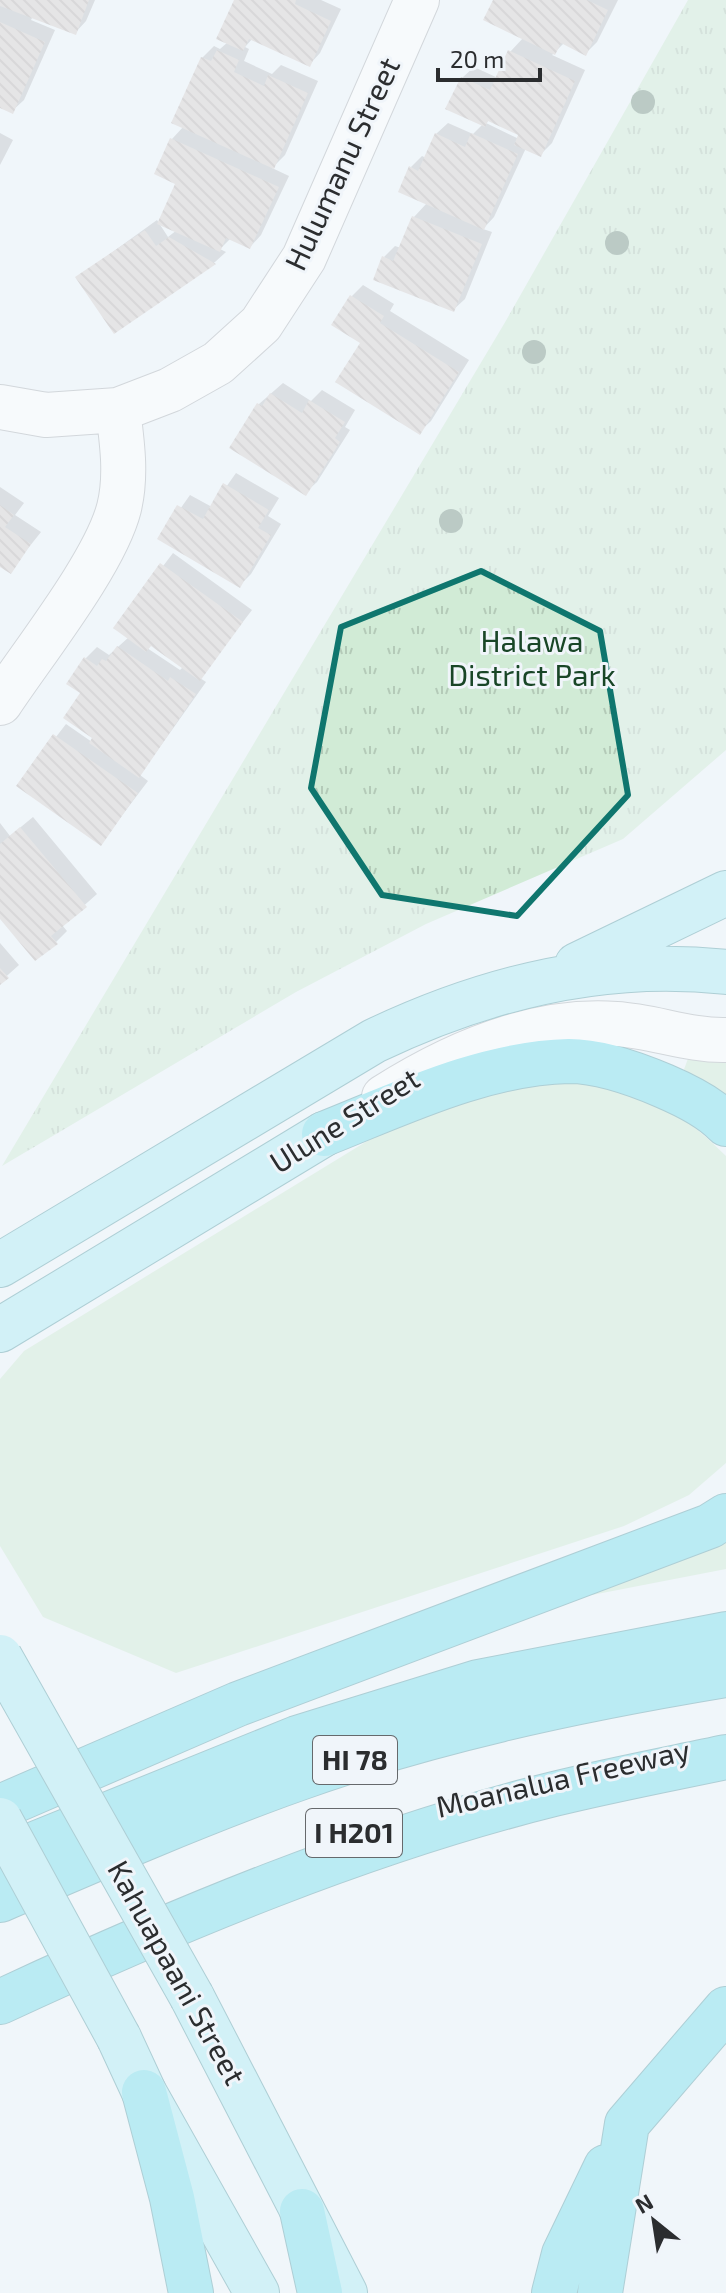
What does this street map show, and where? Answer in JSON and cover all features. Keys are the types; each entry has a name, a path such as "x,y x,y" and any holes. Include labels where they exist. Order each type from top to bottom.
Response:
{"highway":[{"path":"324,1134 427,1093 511,1067 573,1061 637,1074 684,1095 726,1124"},
{"path":"590,1574 658,1538 726,1487"},
{"path":"0,1807 238,1704 590,1574 710,1526 726,1516"},
{"path":"0,1858 177,1783 327,1728 478,1682 726,1634"},
{"name":"HI 78","path":"0,1900 282,1784 401,1746 536,1710 726,1675"},
{"name":"Moanalua Freeway","path":"0,1979 332,1840 438,1806 549,1778 657,1753 726,1743"},
{"path":"0,2002 230,1903 339,1862 553,1794 726,1757"},
{"path":"554,2293 564,2254 627,2124 726,2009"},
{"path":"144,2092 172,2198 191,2293"},
{"path":"600,2293 627,2124"},
{"path":"302,2211 320,2293"}],"main road":[{"path":"547,978 726,893"},
{"name":"Ulune Street","path":"0,1265 374,1041 436,1012 547,978 643,969 726,972"},
{"name":"Ulune Street","path":"6,1331 324,1134"},
{"name":"Kahuapaani Street","path":"0,1657 192,1997 345,2293"},
{"path":"0,1820 119,2038 144,2092 257,2293"}],"street":[{"name":"Hulumanu Street","path":"0,407 46,415 118,410 170,390 218,363 261,324 304,258 417,0"},
{"path":"0,703 104,546 119,508 124,456 118,410"},
{"name":"Ulune Street","path":"324,1134 427,1070 488,1043 563,1026 615,1024 726,1040"}],"highlighted area":[{"path":"481,571 600,631 628,795 517,916 382,895 311,788 341,627"}],"green space":[{"name":"Halawa District Park","path":"688,0 726,0 726,750 623,839 426,924 296,992 2,1166 504,324"},
{"path":"689,1056 726,1063 726,1098 683,1072"},
{"path":"543,1082 605,1084 640,1094 686,1121 726,1156 726,1463 689,1495 624,1526 176,1673 43,1617 0,1546 0,1379 24,1351 395,1124 461,1098"},
{"path":"726,1536 726,1569 592,1595 589,1584"}],"building":[{"path":"0,0 89,0 76,35 0,6"},
{"path":"234,0 296,0 295,4 331,21 310,67 249,39 243,51 216,39"},
{"path":"493,0 587,0 608,10 586,56 561,43 555,55 483,20"},
{"path":"0,22 45,42 13,114 0,108"},
{"path":"217,50 239,60 234,72 264,86 268,75 308,93 274,169 171,123 201,57 211,61"},
{"path":"508,50 575,81 541,157 514,145 518,135 488,121 485,127 445,109 461,77 490,90"},
{"path":"435,133 465,147 471,133 518,154 484,230 398,192 409,166 418,171"},
{"path":"170,138 279,187 250,249 226,238 220,252 157,224 175,184 154,174"},
{"path":"412,216 482,244 454,312 373,280 382,256 393,261"},
{"path":"145,230 156,246 169,237 216,264 114,334 75,277"},
{"path":"350,295 384,316 380,323 459,372 420,435 335,382 360,343 331,325"},
{"path":"270,393 302,413 309,400 345,422 335,438 340,442 306,496 229,448 257,403 262,406"},
{"path":"223,483 269,510 258,528 271,535 240,588 157,539 177,505 203,519"},
{"path":"0,505 14,515 5,527 31,544 11,574 0,567"},
{"path":"160,563 243,622 200,681 151,646 146,652 113,628"},
{"path":"117,646 168,681 170,677 196,694 139,778 89,743 92,738 63,718 80,693 66,684 84,657 97,666 102,659 106,661"},
{"path":"53,734 138,793 101,846 16,786"},
{"path":"20,827 87,907 51,936 58,944 35,961 0,919 0,844"},
{"path":"0,968 9,978 0,985"}]}
